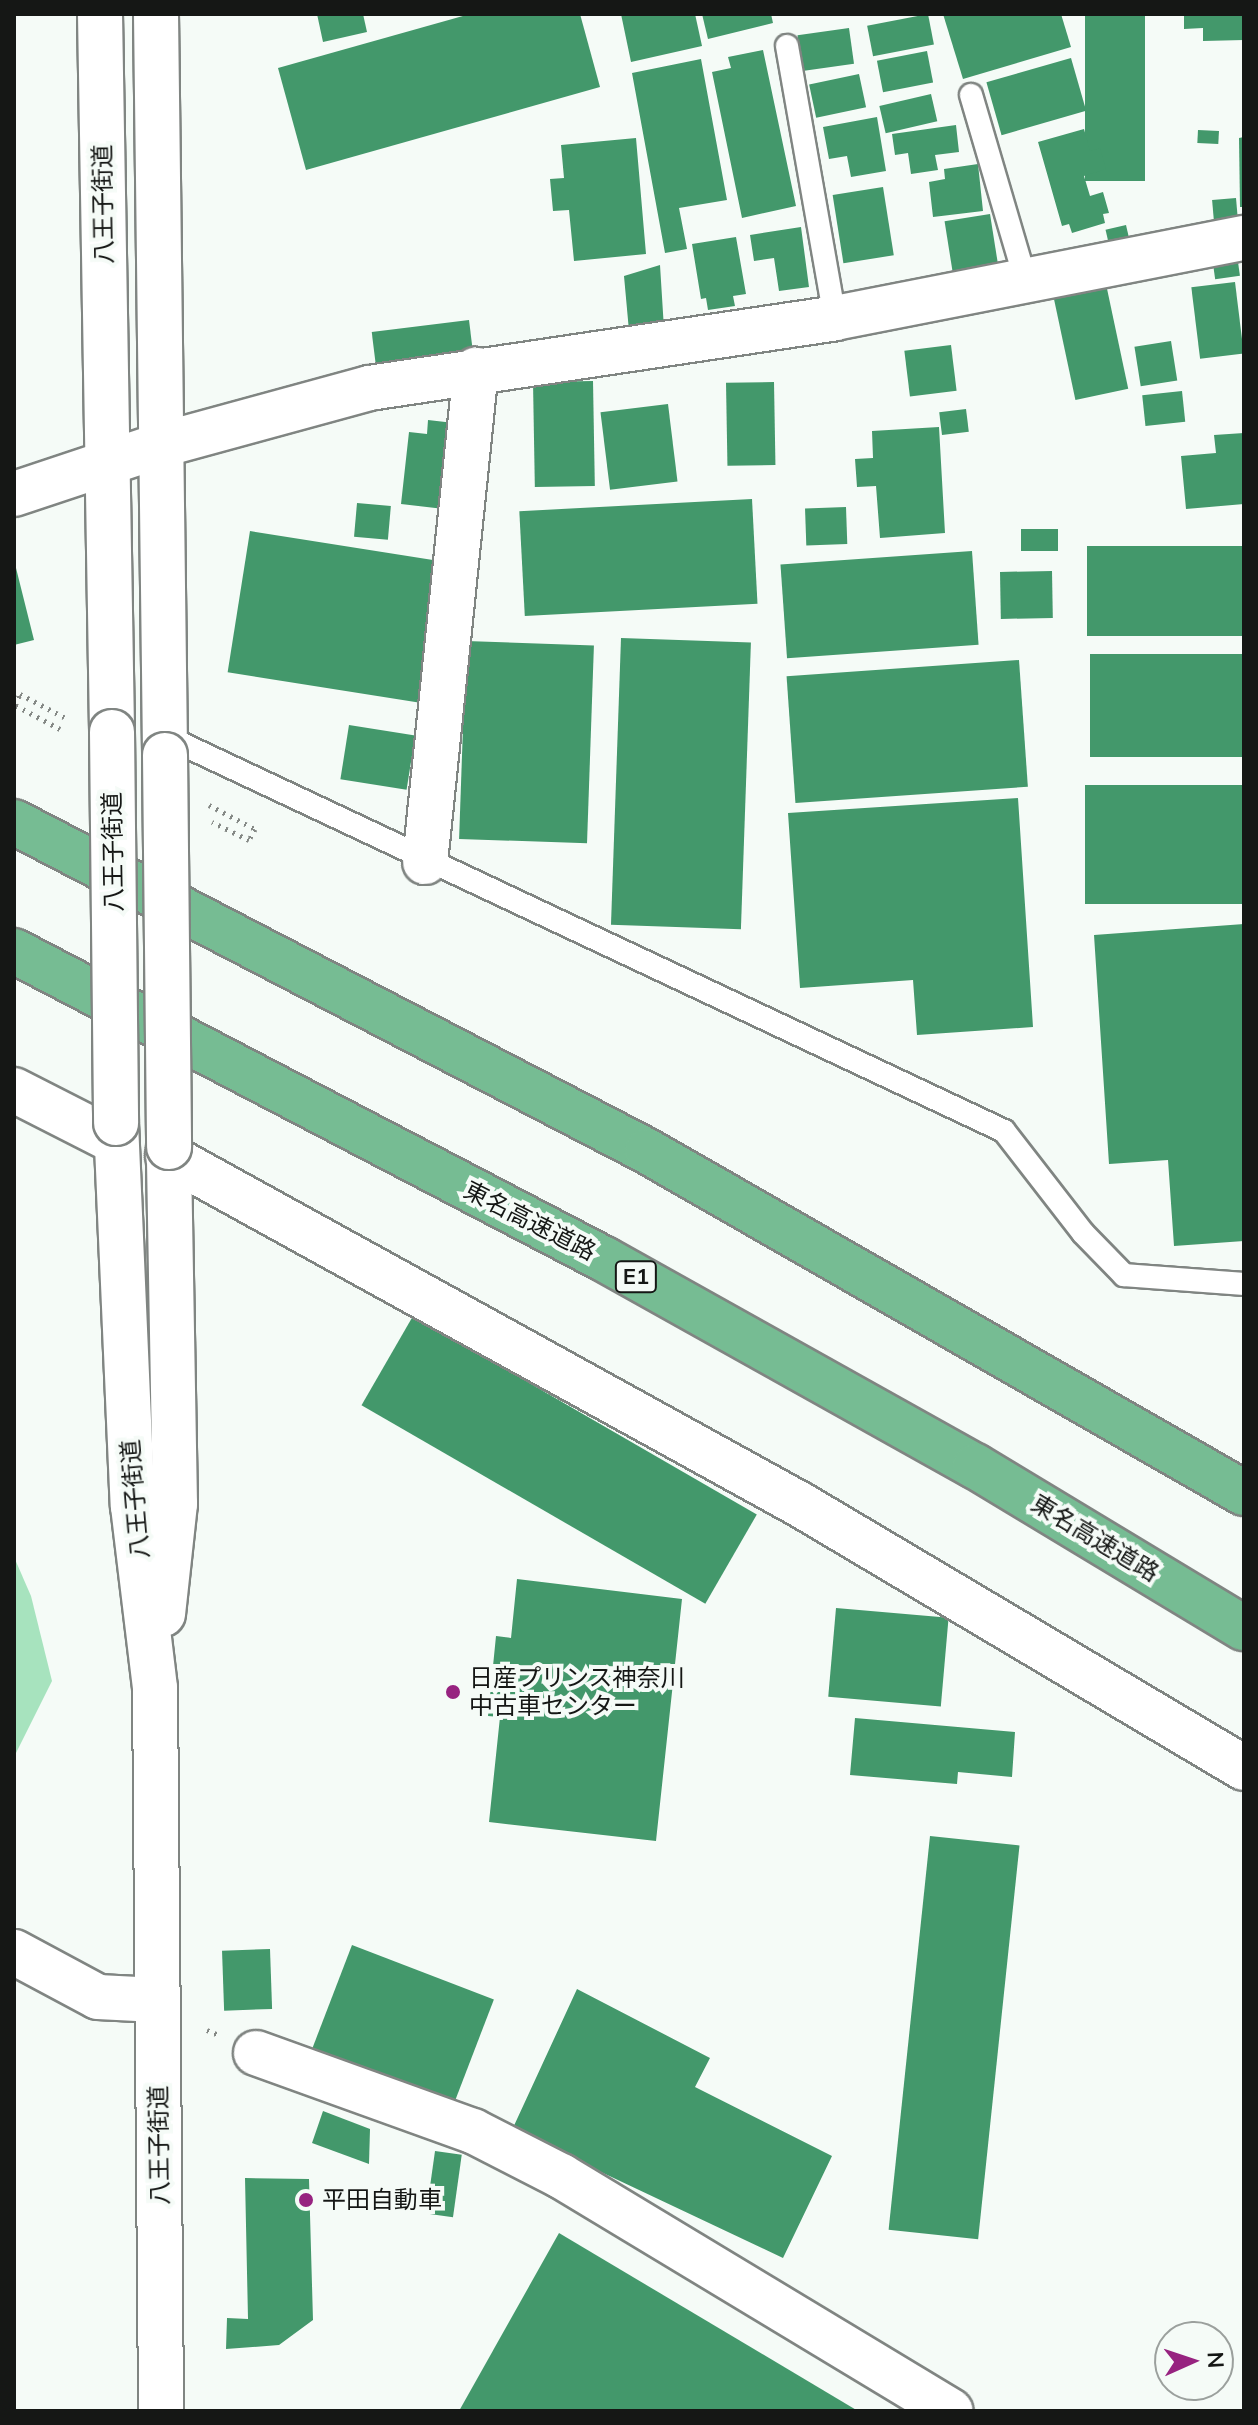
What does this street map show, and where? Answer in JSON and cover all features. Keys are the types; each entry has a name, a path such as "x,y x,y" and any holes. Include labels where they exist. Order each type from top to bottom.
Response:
{"highway":[{"path":"14,822 647,1151 1244,1493"},
{"name":"東名高速道路","path":"14,951 604,1259 975,1466 1244,1628"}],"street":[{"name":"八王子街道","path":"100,14 116,1133 133,1506 155,1688 161,2411"},
{"name":"八王子街道","path":"155,1688 175,1504 168,1151 156,14"},
{"path":"14,494 161,445 369,388 835,318 1244,238"},
{"path":"425,862 476,370"},
{"path":"14,1090 116,1133"},
{"path":"168,1151 801,1505 1244,1768"},
{"path":"14,1952 98,1997 157,2000"},
{"path":"256,2053 473,2131 561,2176 951,2411"}],"lane":[{"path":"787,46 835,318"},
{"path":"971,95 1025,279"},
{"path":"165,745 1004,1131 1083,1233 1124,1275 1244,1284"}],"path":[{"path":"60,729 15,705 20,694 64,717"},
{"path":"209,805 255,829 249,840 212,822"}],"green space":[{"path":"14,1557 31,1596 52,1681 14,1757"}],"building":[{"path":"317,14 363,14 367,32 323,42"},
{"path":"470,14 580,14 600,87 306,170 278,68"},
{"path":"621,14 695,14 702,46 631,62"},
{"path":"702,14 771,14 773,23 708,39"},
{"path":"928,14 934,44 873,56 867,26"},
{"path":"943,14 1061,14 1071,47 963,79"},
{"path":"1085,14 1145,14 1145,181 1085,181"},
{"path":"1184,14 1244,14 1244,40 1203,41 1203,28 1184,29"},
{"path":"849,28 854,64 803,71 798,35"},
{"path":"763,50 796,206 742,218 712,72 731,68 728,57"},
{"path":"927,51 933,82 883,92 877,61"},
{"path":"1071,58 1086,111 1002,135 986,82"},
{"path":"701,59 727,200 679,208 687,249 665,253 632,73"},
{"path":"859,74 866,107 816,118 809,85"},
{"path":"931,94 937,121 886,133 879,106"},
{"path":"877,117 886,171 851,177 847,156 829,159 823,127"},
{"path":"956,125 959,152 935,155 938,170 911,174 908,153 895,155 892,134"},
{"path":"1084,129 1090,151 1100,148 1106,169 1084,176 1090,196 1103,192 1109,213 1103,214 1105,223 1072,233 1069,224 1062,226 1038,142"},
{"path":"1198,130 1219,131 1218,144 1197,143"},
{"path":"1244,137 1244,207 1240,207 1239,138"},
{"path":"636,138 646,254 574,261 569,210 553,211 550,179 564,178 561,145"},
{"path":"978,164 983,211 933,217 929,182 945,179 944,169"},
{"path":"883,187 894,255 843,263 833,195"},
{"path":"1236,198 1238,222 1214,224 1212,200"},
{"path":"990,214 998,265 953,273 945,221"},
{"path":"1126,225 1130,243 1110,247 1106,230"},
{"path":"801,227 809,287 779,291 774,258 754,261 750,235"},
{"path":"736,237 746,294 733,296 735,306 708,310 706,298 701,299 692,244"},
{"path":"1237,255 1240,276 1215,279 1212,258"},
{"path":"660,265 664,329 629,331 624,276"},
{"path":"1235,282 1244,353 1200,359 1191,287"},
{"path":"1106,284 1128,389 1075,400 1053,295"},
{"path":"469,320 473,352 376,364 372,332"},
{"path":"1171,341 1177,381 1141,386 1134,347"},
{"path":"951,345 957,391 910,396 904,351"},
{"path":"593,381 595,486 535,487 533,382"},
{"path":"774,382 775,465 727,466 726,383"},
{"path":"1182,391 1185,422 1145,426 1142,395"},
{"path":"668,404 678,481 610,490 601,412"},
{"path":"966,409 969,432 942,435 939,412"},
{"path":"428,420 454,423 444,509 401,504 409,432 427,434"},
{"path":"939,427 945,533 880,538 876,486 857,487 855,459 873,458 872,431"},
{"path":"1244,433 1244,504 1186,509 1181,456 1216,453 1214,435"},
{"path":"752,499 757,604 525,616 519,511"},
{"path":"357,503 391,506 388,540 354,537"},
{"path":"846,507 847,544 806,545 805,508"},
{"path":"1021,529 1058,529 1058,551 1021,551"},
{"path":"250,531 446,562 423,703 228,672"},
{"path":"1087,546 1244,546 1244,636 1087,636"},
{"path":"972,551 979,645 787,658 780,564"},
{"path":"14,560 34,640 14,645"},
{"path":"1052,571 1053,618 1001,619 1000,572"},
{"path":"621,638 751,643 741,929 611,925"},
{"path":"466,641 594,645 587,843 459,839"},
{"path":"1090,654 1244,654 1244,757 1090,757"},
{"path":"1019,660 1028,787 795,803 787,676"},
{"path":"349,725 415,735 407,790 340,779"},
{"path":"1085,785 1244,785 1244,904 1085,904"},
{"path":"1018,798 1033,1027 917,1035 913,980 800,988 788,813"},
{"path":"1244,924 1244,1241 1174,1246 1168,1160 1109,1164 1094,935"},
{"path":"413,1316 757,1514 705,1604 362,1405"},
{"path":"517,1579 682,1599 656,1841 489,1822 500,1717 488,1716 496,1636 511,1638"},
{"path":"836,1608 949,1618 941,1707 828,1697"},
{"path":"855,1718 1015,1732 1012,1777 958,1772 957,1784 850,1775"},
{"path":"930,1836 1020,1845 978,2239 889,2230"},
{"path":"352,1945 494,1999 452,2110 310,2055"},
{"path":"270,1949 272,2009 224,2011 222,1951"},
{"path":"577,1989 710,2058 695,2087 832,2156 783,2258 512,2130"},
{"path":"323,2111 370,2129 369,2164 312,2143"},
{"path":"435,2151 462,2155 453,2217 426,2213"},
{"path":"245,2178 309,2179 313,2320 279,2345 226,2349 227,2318 248,2319"},
{"path":"559,2233 858,2411 459,2411"}],"place":[{"name":"日産プリンス神奈川 中古車センター","path":"453,1692"},
{"name":"平田自動車","path":"306,2200"}]}
